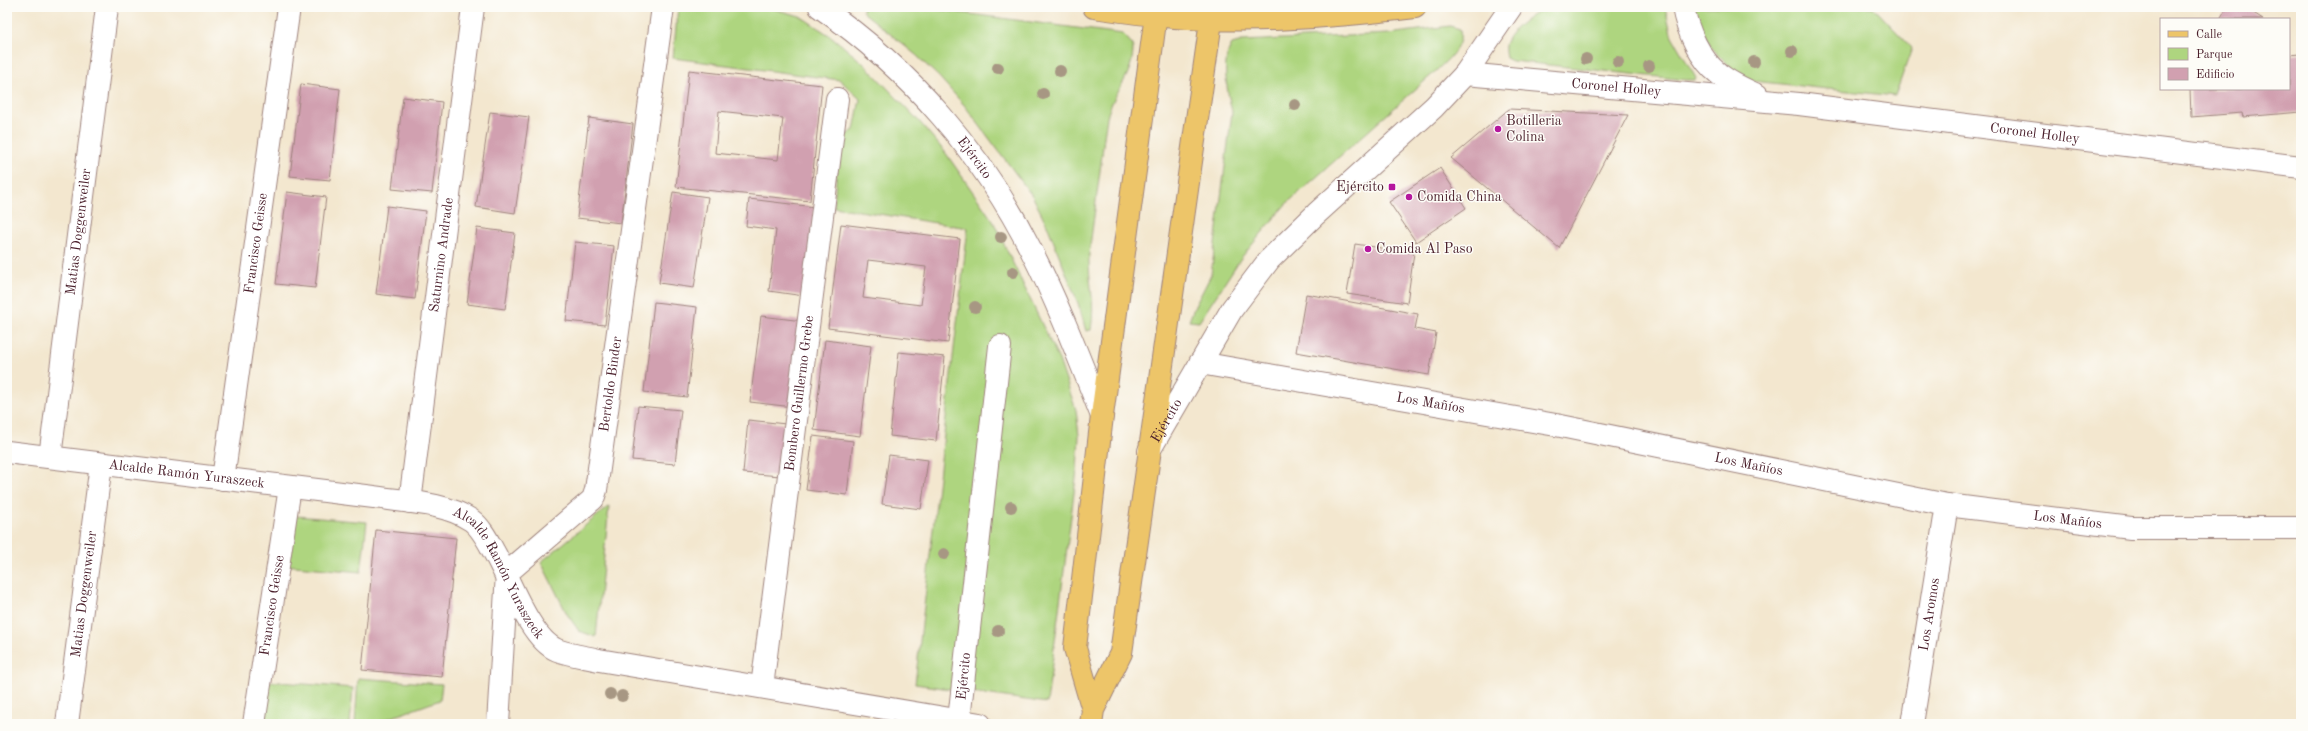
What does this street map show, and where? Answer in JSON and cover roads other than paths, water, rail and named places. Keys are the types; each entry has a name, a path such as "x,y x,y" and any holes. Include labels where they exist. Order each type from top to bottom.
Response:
{"main road":[{"path":"1094,7 1156,11 1324,16 1415,7"},
{"name":"Ejército","path":"1092,717 1075,648 1102,416 1156,11"},
{"name":"Ejército","path":"1092,717 1121,653 1148,454 1213,12"}],"street":[{"name":"Matias Doggenweiler","path":"50,457 107,7"},
{"name":"Francisco Geisse","path":"223,479 289,7"},
{"name":"Saturnino Andrade","path":"410,502 473,7"},
{"name":"Bertoldo Binder","path":"507,573 593,499 596,490 663,7"},
{"name":"Ejército","path":"820,7 870,43 911,82 971,153 1005,204 1032,251 1060,313 1102,416"},
{"name":"Ejército","path":"1148,454 1232,309 1269,260 1316,214 1434,107 1465,74 1511,7"},
{"name":"Coronel Holley","path":"1683,7 1695,42 1706,61 1718,74 1734,84 1769,101"},
{"name":"Coronel Holley","path":"1465,74 1769,101 2301,167"},
{"name":"Bombero Guillermo Grebe","path":"762,687 837,99"},
{"name":"Ejército","path":"970,722 1000,346"},
{"name":"Los Mañíos","path":"1200,363 1556,426 1948,505 2131,528 2301,528"},
{"name":"Alcalde Ramón Yuraszeck","path":"7,452 410,502 457,512 472,521 484,534 507,573 533,629 542,640 557,650 599,660 970,722"},
{"name":"Matias Doggenweiler","path":"67,724 101,464"},
{"name":"Francisco Geisse","path":"254,724 290,487"},
{"name":"Los Aromos","path":"1912,724 1948,505"},
{"path":"498,724 507,573"}],"place":[{"name":"Botilleria Colina","path":"1498,129"},
{"name":"Ejército","path":"1392,187"},
{"name":"Comida China","path":"1409,197"},
{"name":"Comida Al Paso","path":"1368,249"}]}
